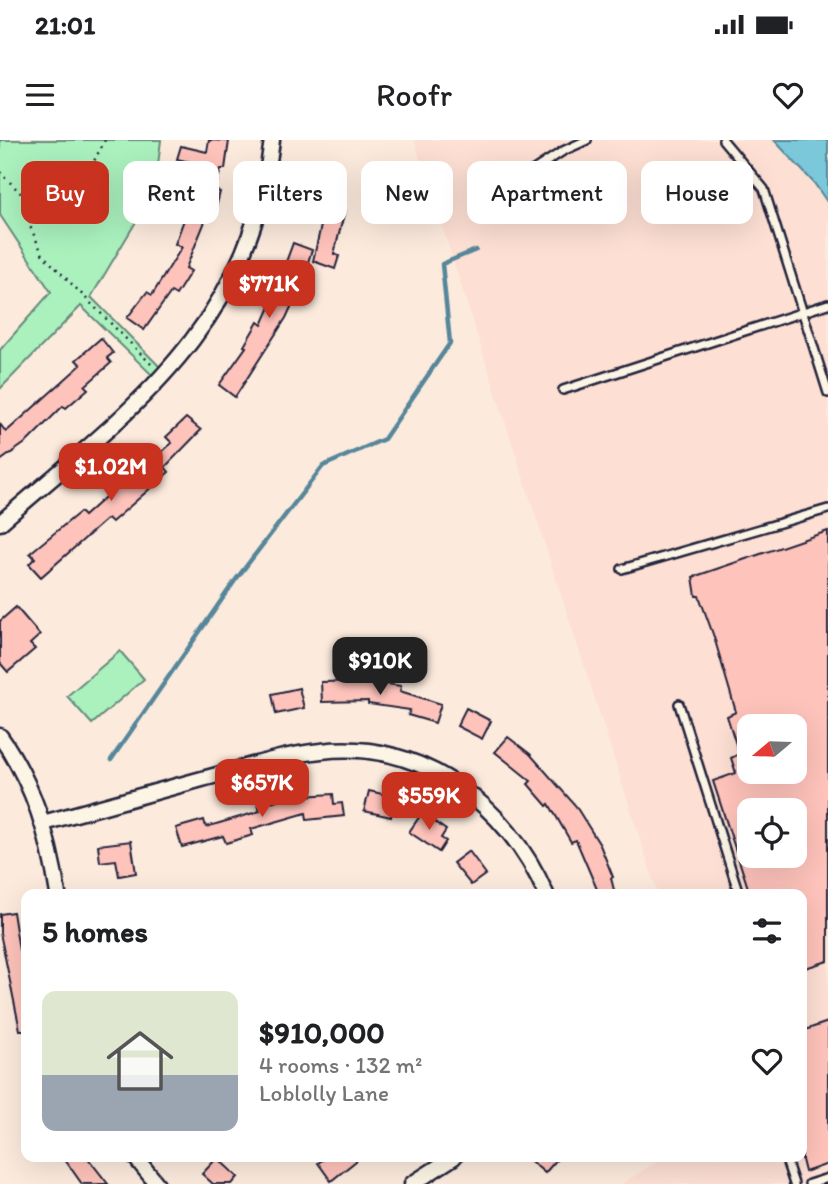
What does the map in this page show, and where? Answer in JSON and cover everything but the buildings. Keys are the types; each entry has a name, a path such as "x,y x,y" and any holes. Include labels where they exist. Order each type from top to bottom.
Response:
{"street":[{"path":"0,523 145,397 202,330 224,296 248,241 261,197 272,140"},
{"path":"0,736 25,775 43,823 57,889"},
{"path":"43,823 292,755 355,750 390,754 444,776 480,802 521,846 543,889"},
{"path":"139,1162 157,1184"},
{"path":"412,1184 446,1162"}],"lane":[{"path":"548,161 587,140"},
{"path":"723,140 764,189 828,393"},
{"path":"563,390 828,304"},
{"path":"622,569 828,509"},
{"path":"679,704 737,889"},
{"path":"787,1162 794,1184"},
{"path":"809,1184 828,1178"}],"path":[{"path":"94,161 105,140"},
{"path":"0,172 21,194"},
{"path":"29,224 43,255 154,366"}],"shaded area":[{"path":"414,140 828,140 828,1184 621,1184 656,1162 807,1162 807,889 656,889 441,224 453,224 453,161 421,161"}],"green space":[{"path":"0,140 161,140 158,161 123,161 123,224 135,224 91,297 161,368 155,378 81,306 0,389 0,350 51,292 0,215"},
{"path":"120,651 144,679 92,724 67,696"}],"water":[{"path":"774,140 828,140 828,203 814,183"}],"waterway":[{"path":"111,760 234,582 323,466 384,439 450,343 442,264 476,250"}]}
